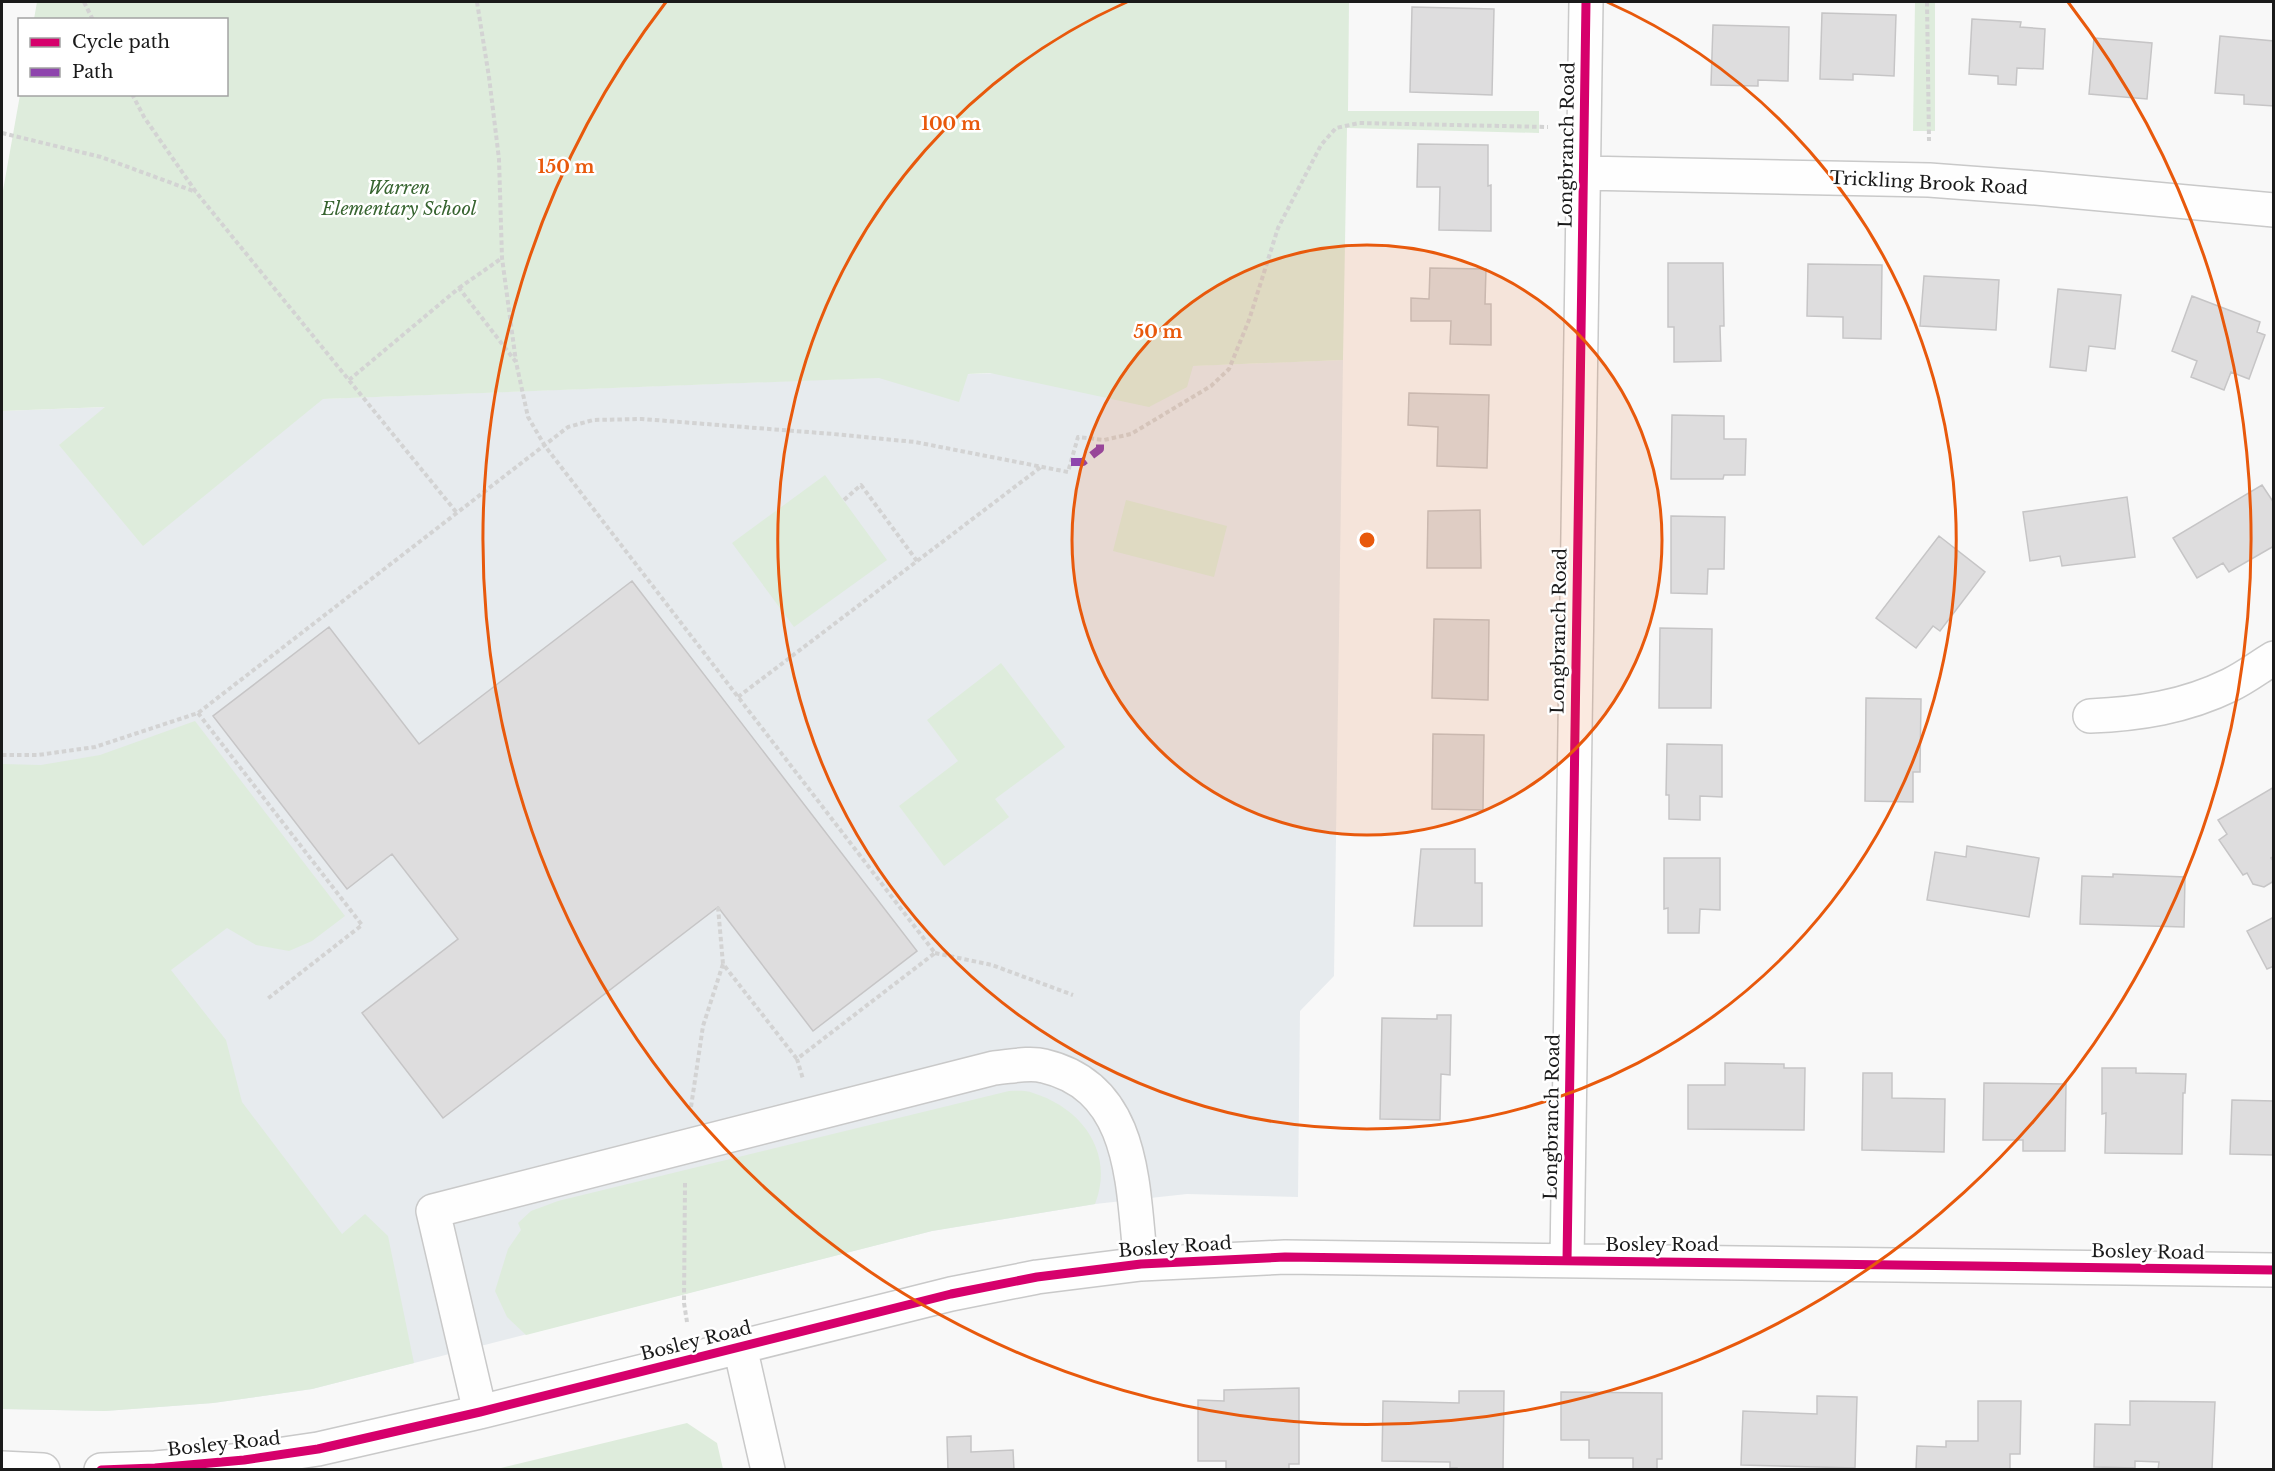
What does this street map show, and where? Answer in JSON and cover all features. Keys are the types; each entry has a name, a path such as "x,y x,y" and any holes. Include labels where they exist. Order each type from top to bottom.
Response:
{"street":[{"name":"Longbranch Road","path":"1567,1261 1586,2"},
{"name":"Trickling Brook Road","path":"1582,173 1929,180 2274,210"},
{"path":"2090,716 2135,714 2184,704 2231,685 2274,658"},
{"path":"480,1412 433,1211 994,1068 1042,1065 1075,1077 1095,1093 1115,1117 1129,1158 1141,1264"},
{"name":"Bosley Road","path":"101,1470 244,1460 308,1451 480,1412 962,1292 1037,1277 1141,1264 1285,1257 2274,1270"},
{"path":"740,1347 768,1470"},
{"path":"2,1468 43,1470"}],"path":[{"path":"84,2 92,18"},
{"path":"477,2 499,159 502,258 516,362 528,417 545,446 935,953 992,965 1073,995"},
{"path":"1927,2 1929,141"},
{"path":"133,96 144,117 196,192 457,513"},
{"path":"2,755 38,755 95,747 198,713 568,427 593,420 642,419 915,442 1068,472 1078,437 1104,440 1131,434 1211,386 1229,369 1249,320 1278,228 1321,145 1336,128 1359,123 1548,127"},
{"path":"2,133 101,157 196,192"},
{"path":"349,380 459,288 502,258"},
{"path":"459,288 516,362"},
{"path":"738,697 1041,467"},
{"path":"844,500 861,485 917,561"},
{"path":"198,713 362,925 266,1000"},
{"path":"718,907 723,964 797,1059 813,1114"},
{"path":"797,1059 935,953"}],"shaded area":[{"path":"1343,360 1334,976 1300,1011 1298,1197 1187,1194 1095,1204 932,1231 312,1389 213,1403 105,1411 2,1409 2,411"}],"green space":[{"name":"Warren Elementary School","path":"37,2 1349,2 1348,111 1539,111 1539,133 1347,128 1343,360 1193,366 1187,387 1149,407 990,373 968,374 959,402 879,378 323,399 143,546 59,445 105,407 2,411 2,196 20,96 228,96 228,18 34,18"},
{"path":"1915,2 1935,2 1935,131 1913,131"},
{"path":"825,475 887,560 794,627 732,543"},
{"path":"1126,500 1227,526 1214,577 1113,551"},
{"path":"1001,663 1065,747 995,799 1009,817 944,866 899,806 958,761 927,720"},
{"path":"195,721 345,916 312,941 289,951 256,945 227,928 171,970 226,1040 242,1102 342,1234 365,1214 388,1236 414,1363 312,1389 213,1403 105,1411 2,1409 2,764 41,765 100,755"},
{"path":"1009,1091 1027,1091 1051,1100 1079,1121 1090,1135 1101,1167 1100,1185 1095,1204 932,1231 526,1335 507,1317 495,1291 508,1249 521,1230 518,1223 531,1211 558,1201"},
{"path":"687,1423 717,1443 723,1469 497,1469"}],"building":[{"path":"1412,7 1494,9 1492,95 1410,92"},
{"path":"1822,13 1896,15 1894,76 1853,74 1853,80 1820,79"},
{"path":"1972,19 2021,22 2020,27 2045,29 2043,69 2017,68 2016,85 1998,84 1998,76 1969,74"},
{"path":"1713,25 1789,27 1788,81 1758,80 1758,86 1711,85"},
{"path":"2220,36 2274,41 2274,106 2244,104 2244,95 2215,93"},
{"path":"2094,38 2152,43 2147,99 2089,94"},
{"path":"1418,144 1488,145 1491,231 1439,230 1440,187 1417,187"},
{"path":"1668,263 1723,263 1724,326 1720,326 1721,361 1674,362 1674,327 1668,327"},
{"path":"1808,264 1882,265 1881,339 1843,338 1843,317 1807,316"},
{"path":"1430,268 1486,269 1485,304 1491,304 1491,345 1450,344 1451,321 1411,321 1411,298 1429,299"},
{"path":"1924,276 1999,280 1996,330 1920,326"},
{"path":"2058,289 2121,295 2115,349 2089,346 2086,371 2050,367"},
{"path":"2192,296 2260,322 2257,332 2265,335 2249,379 2231,372 2224,390 2191,377 2197,361 2172,351"},
{"path":"1409,393 1489,395 1487,468 1437,466 1438,427 1408,425"},
{"path":"1672,415 1724,416 1724,439 1746,439 1745,475 1724,475 1723,479 1671,479"},
{"path":"2262,485 2274,503 2274,546 2229,572 2223,563 2197,578 2173,538"},
{"path":"2127,497 2135,557 2062,566 2060,556 2030,561 2023,512"},
{"path":"1480,510 1481,568 1427,568 1428,511"},
{"path":"1671,516 1725,517 1724,569 1708,569 1707,594 1671,593"},
{"path":"1939,536 1985,572 1940,631 1933,626 1916,648 1876,618"},
{"path":"632,581 917,951 813,1031 718,907 443,1118 362,1013 458,939 392,854 347,889 213,716 329,627 419,744"},
{"path":"1434,619 1489,620 1488,700 1432,698"},
{"path":"1660,628 1712,629 1711,708 1659,708"},
{"path":"1866,698 1921,699 1920,772 1913,772 1913,802 1865,801"},
{"path":"1433,734 1484,735 1483,810 1432,809"},
{"path":"1667,744 1722,745 1722,797 1700,796 1700,820 1669,819 1669,795 1666,795"},
{"path":"2274,787 2274,856 2271,858 2274,862 2274,881 2264,887 2253,884 2247,873 2243,875 2219,840 2227,834 2218,820"},
{"path":"1967,846 2039,858 2029,917 1927,900 1935,852 1966,857"},
{"path":"1421,849 1475,849 1475,883 1482,883 1482,926 1414,926"},
{"path":"1664,858 1720,858 1720,910 1700,909 1699,933 1668,933 1668,908 1664,909"},
{"path":"2113,874 2185,877 2184,927 2080,924 2082,876 2113,877"},
{"path":"2274,917 2274,966 2267,969 2247,931"},
{"path":"1437,1015 1451,1015 1450,1075 1441,1074 1440,1120 1380,1119 1382,1018 1437,1019"},
{"path":"1725,1063 1784,1064 1784,1068 1805,1068 1804,1130 1688,1129 1688,1085 1725,1085"},
{"path":"2102,1068 2136,1068 2136,1073 2186,1074 2185,1093 2183,1093 2182,1154 2105,1153 2106,1113 2102,1114"},
{"path":"1863,1073 1892,1073 1892,1098 1945,1099 1944,1152 1862,1150"},
{"path":"1984,1083 2066,1084 2065,1151 2023,1151 2023,1140 1983,1140"},
{"path":"2232,1100 2274,1101 2274,1155 2230,1154"},
{"path":"1299,1388 1299,1464 1289,1464 1289,1470 1226,1470 1226,1461 1198,1461 1198,1400 1224,1401 1224,1390"},
{"path":"1459,1391 1504,1391 1503,1470 1457,1470 1457,1468 1450,1468 1450,1462 1382,1461 1383,1401 1459,1403"},
{"path":"1561,1392 1662,1393 1662,1459 1657,1459 1657,1470 1633,1470 1633,1458 1589,1458 1589,1440 1561,1440"},
{"path":"1817,1396 1857,1397 1855,1468 1741,1465 1743,1411 1817,1414"},
{"path":"1978,1401 2021,1401 2020,1454 2010,1454 2010,1470 1916,1470 1917,1446 1946,1447 1946,1441 1978,1441"},
{"path":"2130,1401 2215,1402 2212,1470 2158,1470 2159,1462 2135,1461 2135,1468 2094,1467 2095,1424 2130,1425"},
{"path":"971,1436 971,1452 1013,1450 1014,1470 948,1470 947,1437"}],"marked path":[{"path":"1071,462 1083,462 1100,449 1100,439"}],"cycle path":[{"path":"1567,1261 1586,2"},
{"path":"101,1470 244,1460 318,1449 480,1412 951,1294 1037,1277 1141,1264 1285,1257 2274,1270"}]}
